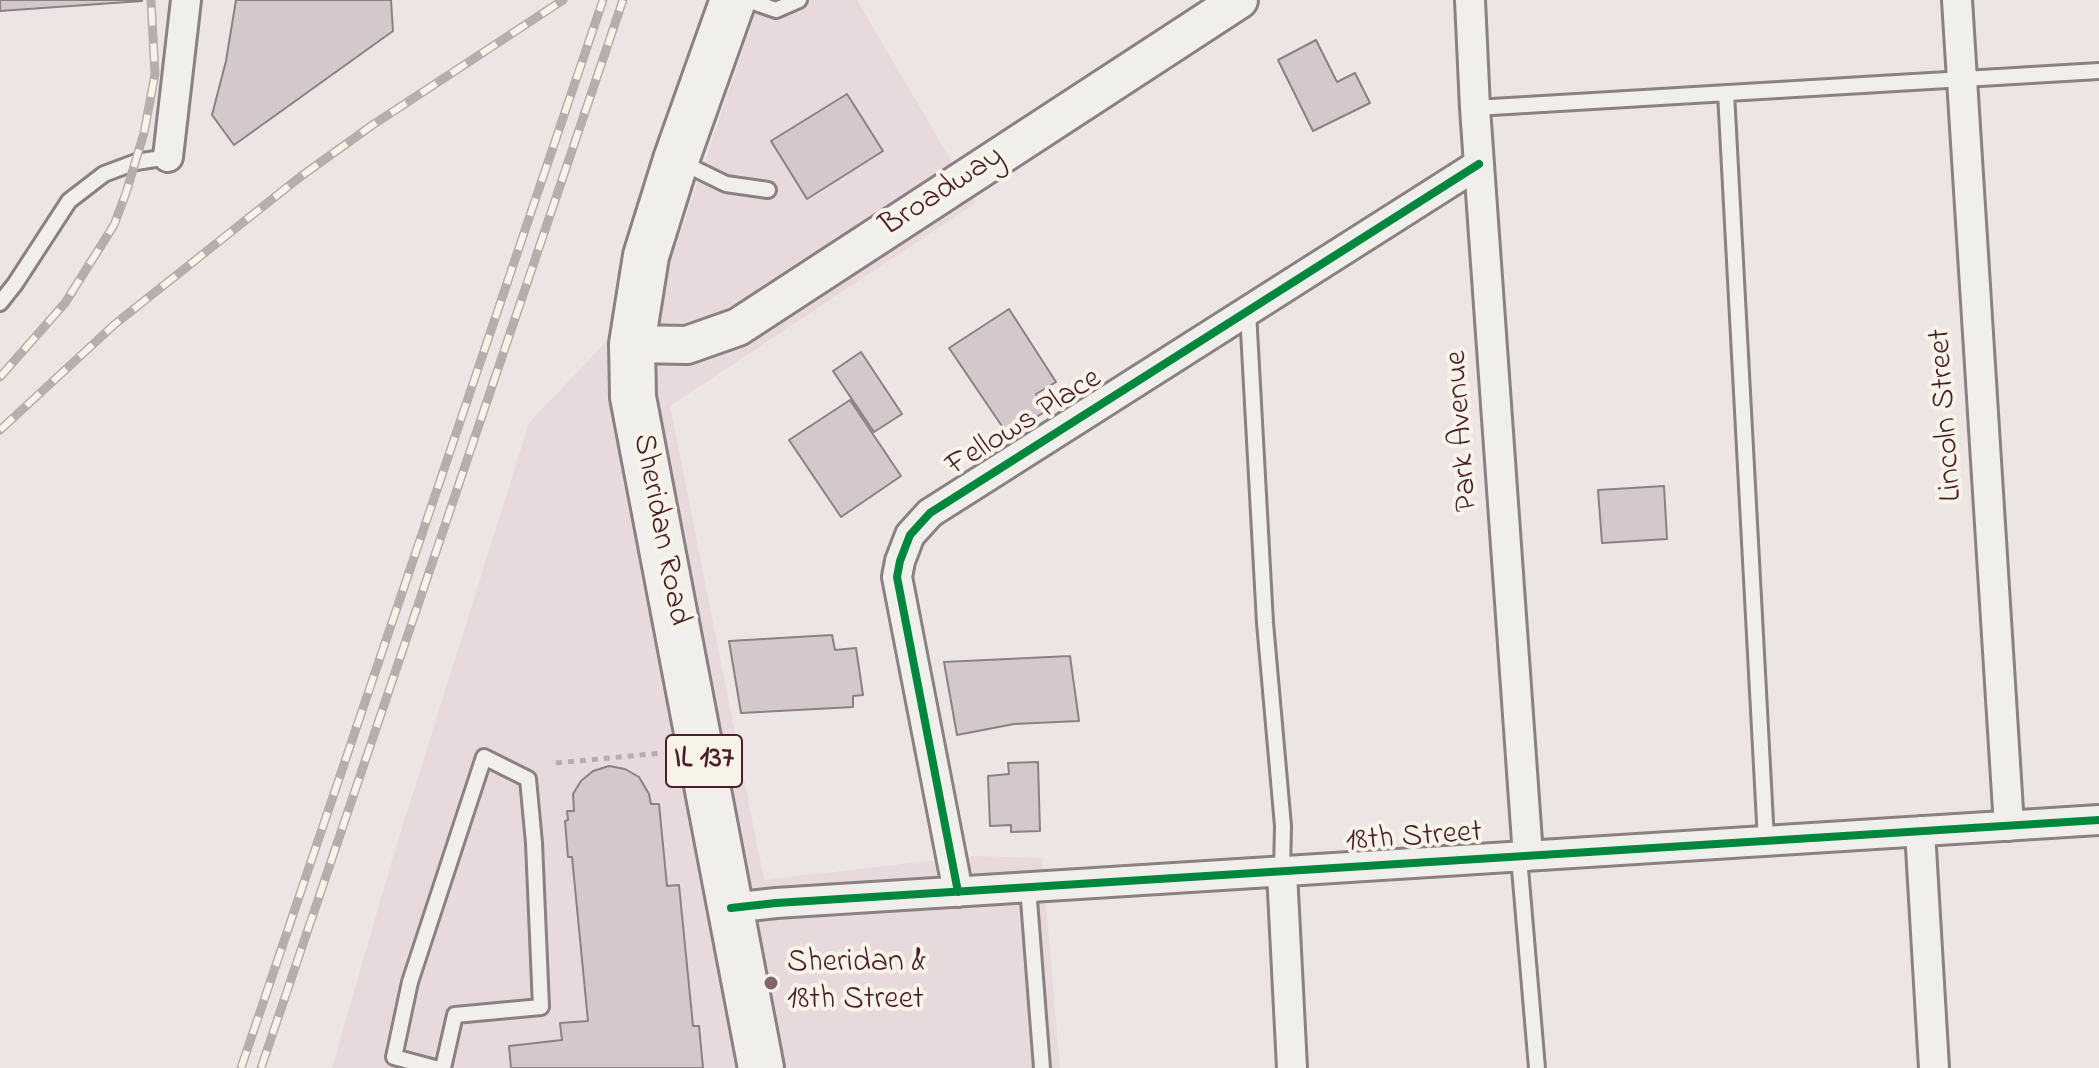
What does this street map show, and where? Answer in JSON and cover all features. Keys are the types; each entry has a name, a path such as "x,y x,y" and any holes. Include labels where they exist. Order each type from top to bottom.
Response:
{"highway":[{"name":"Sheridan Road","path":"733,0 676,160 646,256 632,344 633,397 761,1068"}],"street":[{"path":"168,157 186,0"},
{"name":"Broadway","path":"632,344 687,345 738,327 1239,0"},
{"name":"Park Avenue","path":"1470,0 1524,856"},
{"name":"Lincoln Street","path":"1957,0 2009,826"},
{"name":"Fellows Place","path":"958,892 897,577 910,535 930,513 1479,164"},
{"name":"18th Street","path":"731,908 2099,820"},
{"path":"1920,831 1934,1068"},
{"path":"1282,872 1292,1068"}],"lane":[{"path":"747,0 776,10 799,0"},
{"path":"1475,108 2099,71"},
{"path":"1726,93 1766,841"},
{"path":"0,303 69,201 104,174 136,162 168,157"},
{"path":"676,160 726,184 768,190"},
{"path":"1248,312 1265,623 1283,826 1282,872"},
{"path":"435,1068 394,1057 410,982 484,757 528,779 541,1007 455,1015 443,1068"},
{"path":"1524,856 1537,1068"},
{"path":"1028,887 1042,1068"}],"path":[{"path":"556,763 662,753"}],"shaded area":[{"path":"760,0 857,0 976,203 670,406 764,880 972,856 1042,858 1060,1068 332,1068 393,857 529,423 664,281"}],"building":[{"path":"0,0 142,0 142,1 0,11"},
{"path":"236,0 391,0 393,31 234,145 212,115 226,61"},
{"path":"1316,40 1337,82 1355,73 1370,103 1313,131 1278,60"},
{"path":"847,94 883,151 807,199 771,141"},
{"path":"1009,309 1056,382 1036,394 1046,411 1008,435 949,348"},
{"path":"861,352 902,414 874,432 833,371"},
{"path":"850,400 901,476 841,517 789,440"},
{"path":"1664,486 1667,539 1602,543 1598,490"},
{"path":"832,635 835,650 856,648 863,695 853,696 853,707 741,713 729,641"},
{"path":"1070,656 1079,721 1014,724 957,735 944,662"},
{"path":"1038,762 1040,831 1011,832 1011,825 990,826 988,776 1009,774 1008,763"},
{"path":"609,766 625,769 639,777 651,804 659,804 667,886 679,885 693,1026 699,1026 703,1068 511,1068 509,1046 562,1040 560,1023 588,1021 572,857 568,857 565,821 568,820 567,811 574,811 573,794 581,781 593,771"}],"railway":[{"path":"0,377 65,303 114,225 144,133 155,74 151,0"},
{"path":"0,430 115,324 300,177 371,126 563,0"},
{"path":"241,1068 603,0"},
{"path":"261,1068 623,0"}],"cycle path":[{"path":"958,892 897,577 910,535 930,513 1479,164"},
{"path":"731,908 2099,820"}],"place":[{"name":"Sheridan & 18th Street","path":"771,983"}]}
